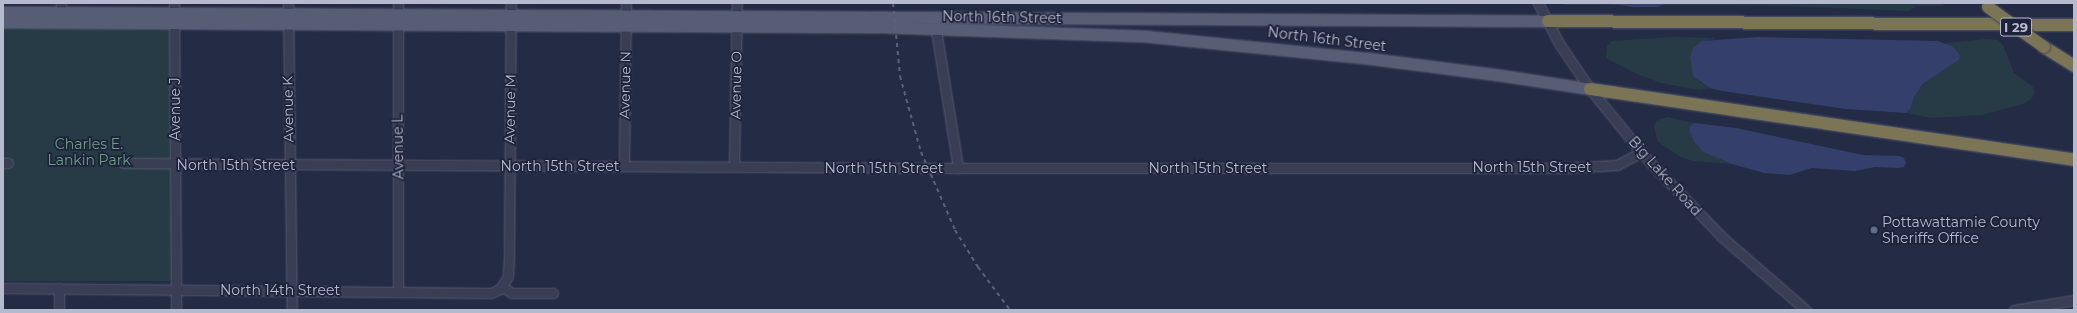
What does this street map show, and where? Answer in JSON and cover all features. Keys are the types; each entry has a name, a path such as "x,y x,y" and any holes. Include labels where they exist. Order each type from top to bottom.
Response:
{"highway":[{"name":"I 29","path":"1985,5 2044,47 2074,66"},
{"path":"1548,21 2074,25"},
{"path":"1590,89 2074,160"}],"main road":[{"name":"North 16th Street","path":"3,12 288,14 398,20 737,22 1548,21"},
{"name":"North 16th Street","path":"3,22 60,13"},
{"name":"North 16th Street","path":"737,22 1144,36 1217,42 1499,74 1590,89"}],"street":[{"name":"Avenue L","path":"398,3 398,290"},
{"name":"Avenue M","path":"503,286 508,270 511,3"},
{"name":"Avenue N","path":"624,166 626,3"},
{"name":"Avenue O","path":"734,167 737,3"},
{"name":"Big Lake Road","path":"1538,3 1590,89 1641,152 1722,237 1806,310"},
{"name":"Avenue J","path":"174,13 176,310"},
{"name":"Avenue K","path":"288,14 292,310"},
{"path":"936,30 958,168"},
{"name":"North 15th Street","path":"123,164 958,168 1597,167 1624,163 1641,152"},
{"path":"503,286 512,293 553,293"},
{"name":"North 14th Street","path":"3,288 398,290 491,293 503,286"},
{"path":"59,310 60,288"},
{"path":"2014,310 2074,300"}],"green space":[{"path":"1561,3 1940,3 1945,6 1917,6 1909,11 1784,6 1564,5"},
{"name":"Charles E. Lankin Park","path":"3,23 174,23 174,281 3,281"},
{"path":"1671,37 1717,38 1702,42 1699,81 1710,88 1699,90 1661,83 1637,74 1606,58 1607,46 1612,41"},
{"path":"1987,39 1998,40 2003,45 2014,73 2033,87 2035,92 2032,98 2023,104 1982,115 1932,118 1906,113 1911,108 1914,97 1923,84 1953,64 1952,46 1945,43"},
{"path":"1667,117 1695,123 1690,126 1690,133 1694,143 1703,152 1732,164 1693,161 1681,157 1658,142 1654,127 1656,121"}],"water":[{"path":"1604,3 1669,3 1657,7 1633,7"},
{"path":"1758,37 1937,41 1952,46 1960,55 1959,60 1923,84 1914,97 1911,108 1906,113 1846,109 1722,91 1710,88 1693,76 1690,57 1693,48 1702,41"},
{"path":"1695,123 1736,128 1863,155 1899,156 1904,158 1906,163 1904,167 1898,168 1875,167 1855,171 1812,168 1789,175 1764,173 1732,164 1703,152 1694,142 1690,133 1690,126"}],"railway":[{"path":"893,3 900,76 921,152 955,230 978,267 1010,310"}],"place":[{"name":"Pottawattamie County Sheriffs Office","path":"1874,230"}]}
